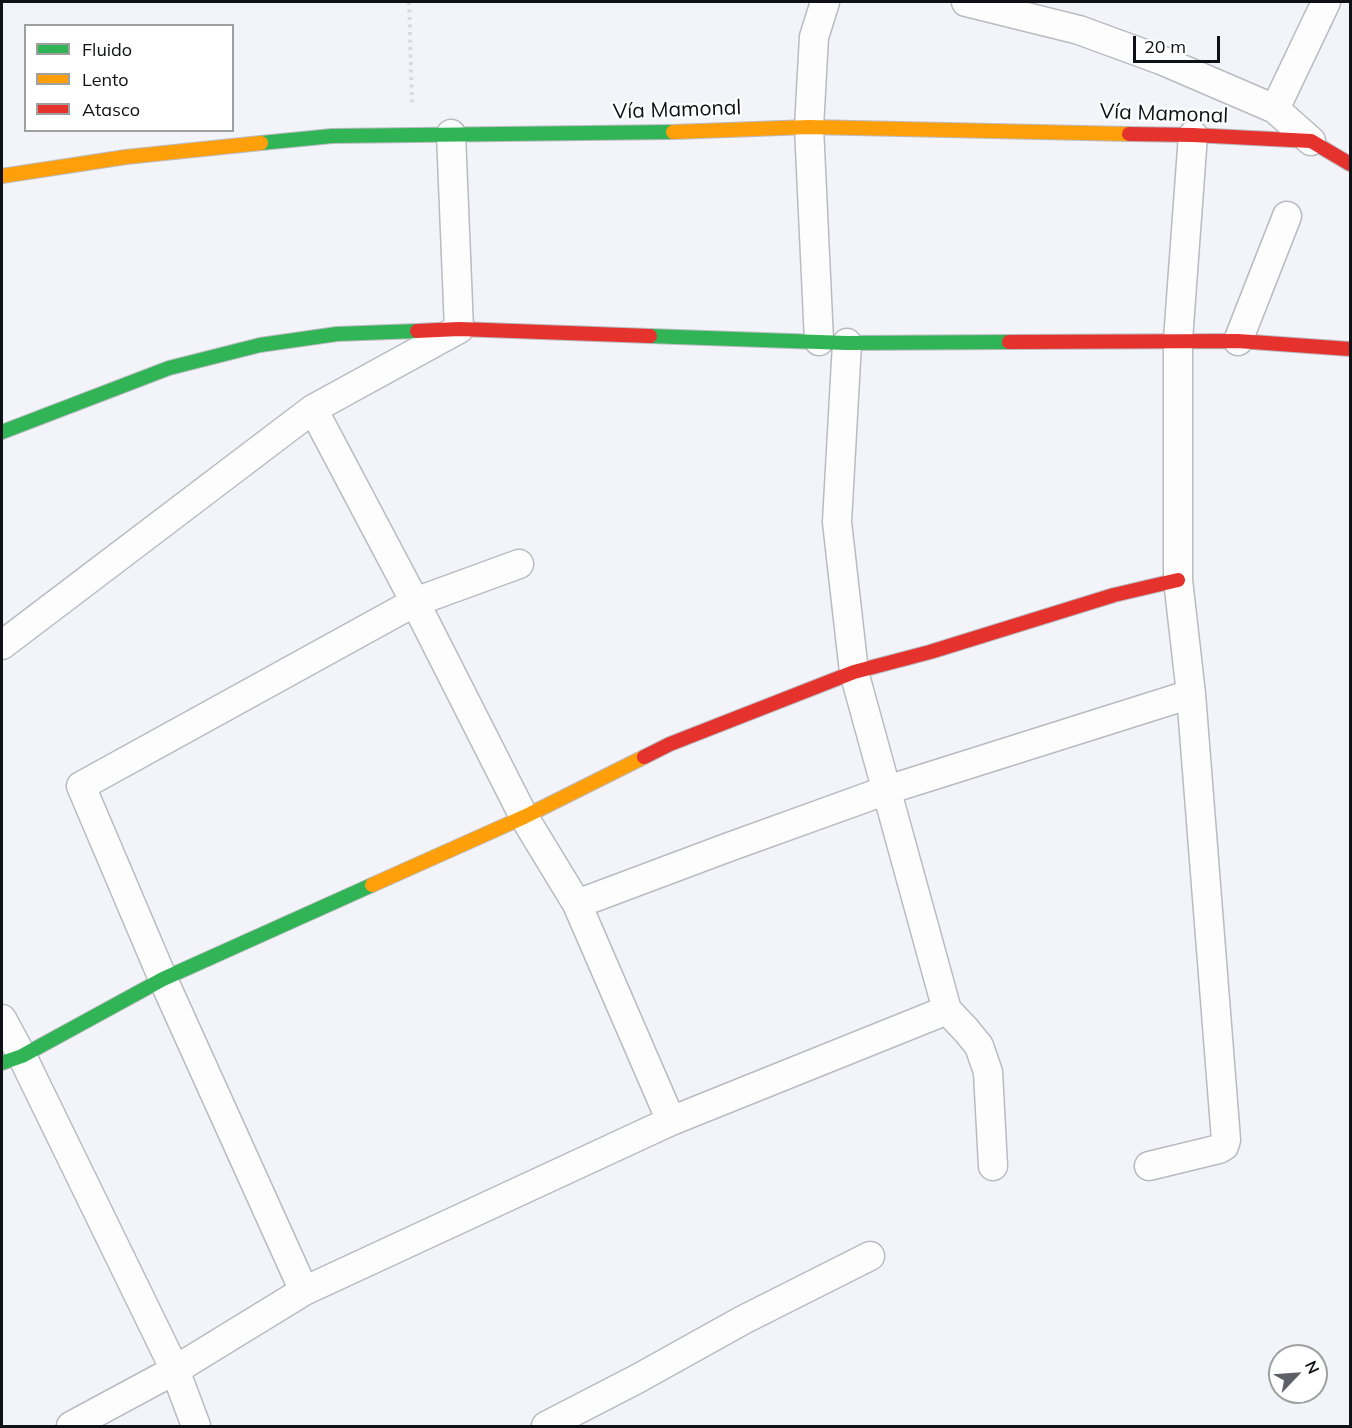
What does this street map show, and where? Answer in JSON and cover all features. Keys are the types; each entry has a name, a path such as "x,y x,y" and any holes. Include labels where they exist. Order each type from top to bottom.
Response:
{"street":[{"path":"825,2 814,37 809,127 833,342 837,522 854,672 947,1010 979,1046 988,1072 993,1166"},
{"path":"966,2 1079,30 1161,60 1275,109 1311,141"},
{"path":"1275,109 1326,2"},
{"name":"Vía Mamonal","path":"2,176 126,157 332,136 633,133 809,127 1193,135 1311,141 1350,164"},
{"path":"451,134 459,329"},
{"path":"1149,1166 1219,1149 1224,1146 1226,1140 1191,694 1178,580 1178,340 1193,135"},
{"path":"1238,341 1287,216"},
{"path":"2,645 313,409 459,329"},
{"path":"2,432 169,368 260,345 337,334 459,329 833,342 1238,341 1350,349"},
{"path":"313,409 415,602 524,817 577,904 671,1121"},
{"path":"304,1291 163,979 81,786 415,602 519,564"},
{"path":"12,1060 163,979 524,817 670,744 854,672 930,652 1114,595 1178,580"},
{"path":"577,904 887,790 1191,694"},
{"path":"70,1426 174,1370 304,1291 671,1121 947,1010"},
{"path":"2,1019 12,1060 174,1370 196,1426"},
{"path":"546,1426 743,1320 870,1256"}],"path":[{"path":"409,2 413,135"}],"traffic: fast":[{"path":"261,143 332,136 673,132"},
{"path":"2,432 169,368 260,345 337,334 417,331"},
{"path":"650,336 847,343 1009,342"},
{"path":"2,1063 22,1056 163,979 372,885"}],"traffic: slow":[{"path":"673,132 809,127 1129,134"},
{"path":"2,176 126,157 261,143"},
{"path":"372,885 524,817 644,757"}],"traffic: jam":[{"path":"1129,134 1311,141 1350,164"},
{"path":"417,331 459,329 650,336"},
{"path":"1009,342 1238,341 1350,349"},
{"path":"644,757 670,744 854,672 930,652 1114,595 1178,580"}]}
